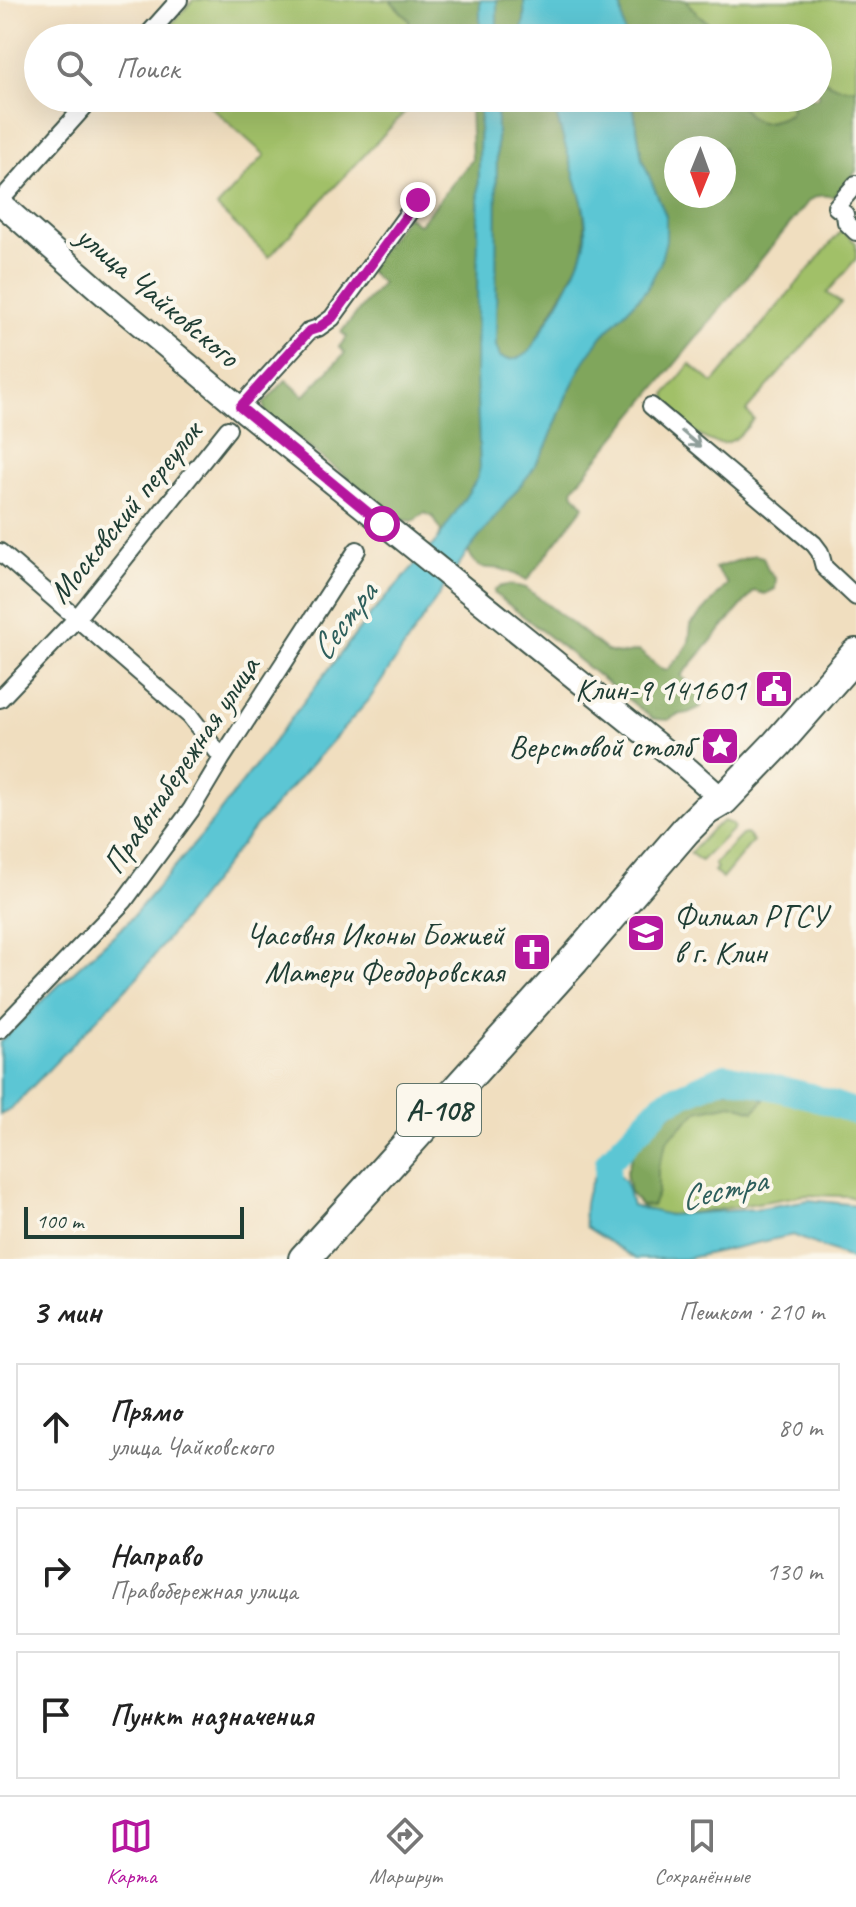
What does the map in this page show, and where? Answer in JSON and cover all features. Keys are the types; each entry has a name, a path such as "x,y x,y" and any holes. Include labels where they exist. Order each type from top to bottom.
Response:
{"highway":[{"name":"А-108","path":"304,1259 574,960 685,831 706,810 723,800 856,654"}],"street":[{"path":"158,24 179,0"},
{"path":"0,202 80,112"},
{"path":"856,184 836,207 845,214 846,222 856,232"},
{"path":"240,407 309,331 332,318 418,200"},
{"name":"улица Чайковского","path":"0,202 107,297 723,800"},
{"path":"651,406 814,544 824,567 856,597"},
{"name":"Московский переулок","path":"0,699 76,619 228,429"},
{"name":"Правонабережная улица","path":"0,1030 124,901 191,810 357,550"},
{"path":"0,552 190,716 222,758"}],"green space":[{"path":"193,0 390,0 409,24 172,24"},
{"path":"390,0 480,0 480,24 409,24"},
{"path":"497,0 524,0 523,24 497,24"},
{"path":"620,0 686,0 708,24 623,24"},
{"path":"686,0 856,0 856,88 832,84 832,24 708,24"},
{"path":"832,84 856,88 856,171 833,197 820,196 808,202 575,486 574,494 584,506 527,580 504,570 478,566 468,551 531,472 547,445 583,362 602,336 647,289 666,216 642,159 634,112 746,112 759,122 773,121 791,112 832,112"},
{"path":"217,112 405,112 269,257 217,207 265,155"},
{"path":"470,112 480,112 476,374 480,468 477,479 439,538 441,530 433,517 425,513 413,521 401,520 270,417 265,412 264,403 286,380 304,396 345,353 339,347 347,337 341,332 382,283 368,270 407,215 419,225 472,160"},
{"path":"497,112 555,112 581,197 585,237 582,253 530,351 519,358 504,359 496,346"},
{"path":"746,112 791,112 766,122 759,122"},
{"path":"842,230 856,243 856,259 827,293 841,303 746,411 754,419 738,437 725,443 711,441 688,428 671,412 666,394 690,364 713,383"},
{"path":"755,555 763,557 776,579 775,589 765,594 754,591 681,676 702,695 701,707 668,720 653,719 494,593 495,589 506,585 526,588 607,651 620,654 639,651 667,670 689,642 691,625 728,584 715,568"},
{"path":"724,821 734,828 701,861 690,853 712,829"},
{"path":"746,834 753,841 722,879 714,871 717,868 714,864"},
{"path":"745,1088 802,1100 856,1119 856,1199 804,1195 672,1215 652,1213 640,1205 630,1192 626,1174 634,1149 663,1120 689,1102 718,1091"},
{"path":"745,1088 765,1100 754,1111 732,1104 698,1111 668,1139 658,1167 658,1192 652,1206 640,1205 630,1192 626,1174 634,1149 663,1120 689,1102 718,1091"}],"water":[{"path":"480,0 497,0 497,24 480,24"},
{"path":"524,0 620,0 623,24 523,24"},
{"path":"480,112 497,112 496,346 500,357 516,359 530,351 554,311 578,265 586,238 582,201 555,112 634,112 642,159 666,216 666,240 660,264 647,289 602,336 584,362 547,445 531,472 468,551 369,700 251,832 139,975 10,1110 0,1115 0,1042 126,924 202,835 371,614 439,538 477,479 480,467 476,374"},
{"path":"604,1171 622,1178 632,1206 669,1215 755,1209 809,1200 856,1205 856,1259 793,1235 684,1259 636,1259 586,1227 587,1194 595,1175"}],"waterway":[{"name":"Сестра","path":"605,1205 608,1162 664,1103 726,1076 810,1096 856,1112"}],"place":[{"name":"Клин-9 141601","path":"774,689"},
{"name":"Верстовой столб","path":"720,746"},
{"name":"Филиал РГСУ в г. Клин","path":"646,933"},
{"name":"Часовня Иконы Божией Матери Феодоровская","path":"532,952"}],"route":[{"path":"382,524 240,407 309,331 332,318 418,200"}]}
